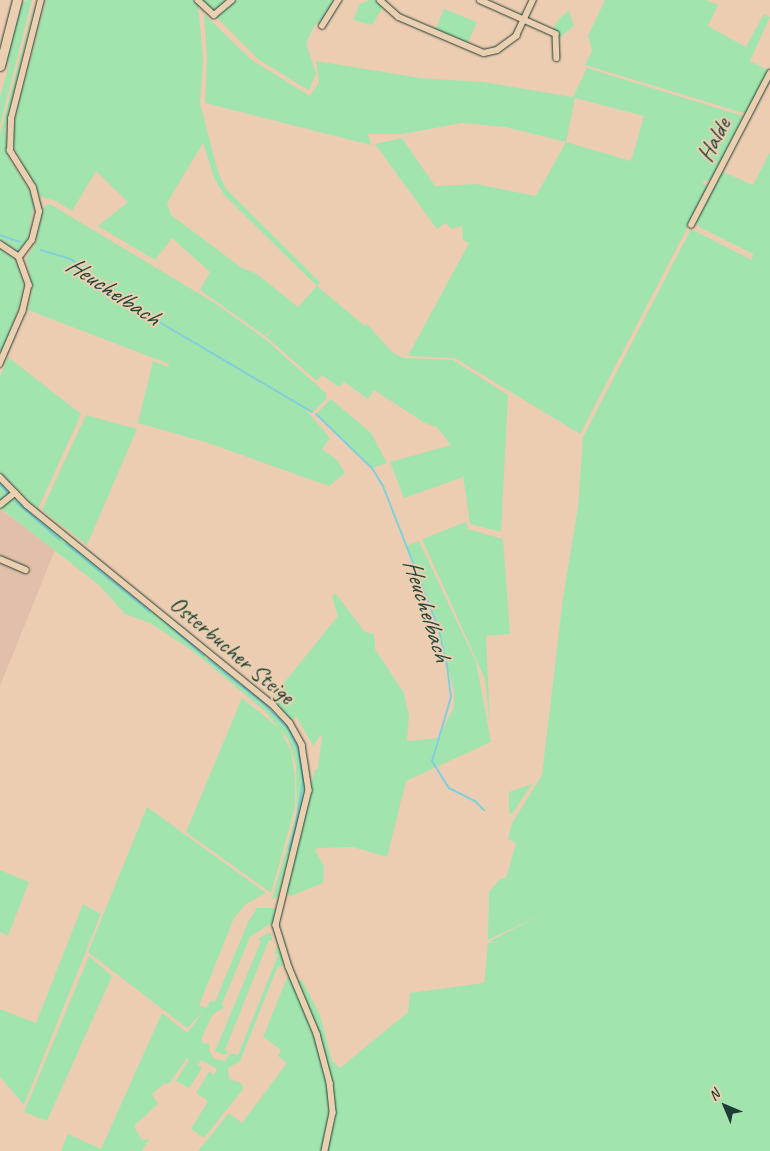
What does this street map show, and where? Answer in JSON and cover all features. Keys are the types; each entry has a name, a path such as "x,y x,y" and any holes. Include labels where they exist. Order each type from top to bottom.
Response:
{"highway":[{"path":"0,66 17,0"}],"street":[{"path":"18,257 32,240 39,212 33,188 10,150 10,126 41,0"},
{"path":"198,0 214,15 232,0"},
{"path":"322,26 338,0"},
{"path":"380,0 399,17 484,53 507,45 525,20 533,0"},
{"path":"480,0 556,34 557,58"},
{"name":"Halde","path":"691,225 770,73"},
{"path":"0,244 18,257 29,285 23,311 0,364"},
{"name":"Osterbucher Steige","path":"0,477 15,493 274,706 290,723 302,745 308,790 276,925 289,967 317,1034 330,1083 333,1113 325,1151"},
{"path":"0,505 15,493"},
{"path":"0,559 26,570"}],"shaded area":[{"path":"0,509 55,550 0,686"}],"green space":[{"path":"32,0 0,125 0,97 9,65 7,58 23,2"},
{"path":"35,0 5,130 9,159 28,188 34,205 27,242 18,251 0,239 0,134"},
{"path":"46,0 193,0 198,4 203,59 200,103 218,172 226,189 320,282 317,286 365,326 367,324 392,352 403,358 453,360 508,395 501,532 470,524 463,475 461,478 404,498 390,462 451,445 437,427 425,423 374,390 368,399 344,382 339,387 322,375 317,381 266,337 273,329 265,336 200,290 210,272 172,238 155,260 98,226 128,202 96,171 72,211 56,201 41,197 12,144 14,123","holes":["203,143 214,178 225,196 317,286 298,307 257,274 242,268 171,215 167,203"]},
{"path":"200,0 333,0 325,19 315,25 306,43 316,74 310,88 308,90 258,59"},
{"path":"369,0 378,0 383,7 372,25 353,20 360,4"},
{"path":"605,0 706,0 718,5 708,26 746,47 764,14 770,17 750,61 770,71 747,114 585,65 592,51 588,36"},
{"path":"444,9 477,22 467,45 435,31"},
{"path":"569,10 574,26 559,38 552,31 558,20"},
{"path":"204,14 253,61 310,96 319,82 316,61 421,78 483,82 573,97 587,68 743,116 713,180 702,181 708,188 580,434 455,358 408,356 469,243 463,240 462,226 451,229 446,223 437,229 375,144 402,138 435,186 476,184 536,196 566,142 505,127 462,123 402,134 368,134 371,145 205,103 207,57","holes":["575,98 644,116 631,161 566,142"]},
{"path":"770,152 770,1151 198,1151 229,1113 242,1123 287,1063 278,1056 281,1050 263,1037 289,973 296,981 302,980 320,1015 332,1061 340,1068 408,1012 410,993 484,983 488,943 501,942 488,942 547,912 488,940 489,892 500,879 506,878 516,843 508,839 512,823 542,775 563,598 578,507 583,437 691,229 752,260 753,254 699,227 695,220 721,171 753,185"},
{"path":"50,204 213,302 265,339 326,393 326,399 313,412 303,406 330,438 322,449 337,460 345,473 329,486 205,442 138,423 153,361 168,367 169,364 28,310 33,287 26,259 36,242 44,206"},
{"path":"0,248 15,260 24,285 15,319 0,354"},
{"path":"8,357 81,414 38,509 0,472 0,376"},
{"path":"331,399 371,433 387,463 372,468 316,414"},
{"path":"86,415 137,429 87,545 42,510"},
{"path":"0,482 36,516 286,723 301,754 306,790 278,897 272,899 297,812 296,765 288,739 266,712 194,652 150,623 125,614 99,585 0,508"},
{"path":"466,522 468,529 503,539 510,634 486,636 490,724 485,679 422,539"},
{"path":"419,541 476,662 491,742 406,781 387,857 353,847 318,848 315,850 324,866 323,883 291,896 285,891 315,769 318,769 322,736 320,735 313,746 296,716 292,721 271,699 338,616 332,597 335,593 365,632 374,634 375,649 404,693 409,716 407,741 438,738 454,707 454,692 437,621 407,546"},
{"path":"242,698 280,729 291,752 295,778 295,807 271,893 186,832"},
{"path":"532,784 512,814 509,813 509,792"},
{"path":"147,807 266,893 246,904 234,918 199,1005 206,1008 210,1001 215,1002 248,922 257,908 276,908 273,922 250,937 222,1004 224,1008 213,1014 202,1037 202,1043 210,1044 209,1050 214,1059 225,1061 231,1053 238,1055 278,955 274,953 278,946 283,960 282,967 278,966 240,1061 228,1068 229,1079 241,1083 244,1088 204,1138 191,1129 208,1101 196,1093 209,1072 214,1075 217,1069 201,1060 198,1065 202,1068 189,1088 176,1081 189,1060 187,1058 169,1084 165,1083 152,1094 158,1104 134,1126 142,1140 149,1139 142,1151 61,1151 68,1134 101,1149 162,1013 187,1033 204,1011 187,1028 88,952"},
{"path":"0,870 29,882 8,936 0,932"},
{"path":"83,904 101,914 24,1105 0,1077 0,1009 36,1023"},
{"path":"270,932 273,941 269,940 225,1050 228,1052 225,1055 215,1051 261,941 258,939"},
{"path":"89,956 112,976 47,1121 24,1112"}],"waterway":[{"name":"Heuchelbach","path":"0,235 20,242"},
{"name":"Heuchelbach","path":"41,250 71,259 133,310 149,316 312,412"},
{"name":"Heuchelbach","path":"316,414 372,468 383,486 438,627 447,665 451,697 432,761 449,788 475,801 484,810"},
{"path":"0,484 8,494"},
{"path":"16,502 60,540"},
{"path":"66,544 150,612"},
{"path":"161,618 204,656"},
{"path":"209,660 264,704 289,730 298,749 303,782 296,824"},
{"path":"289,849 296,826"}]}
